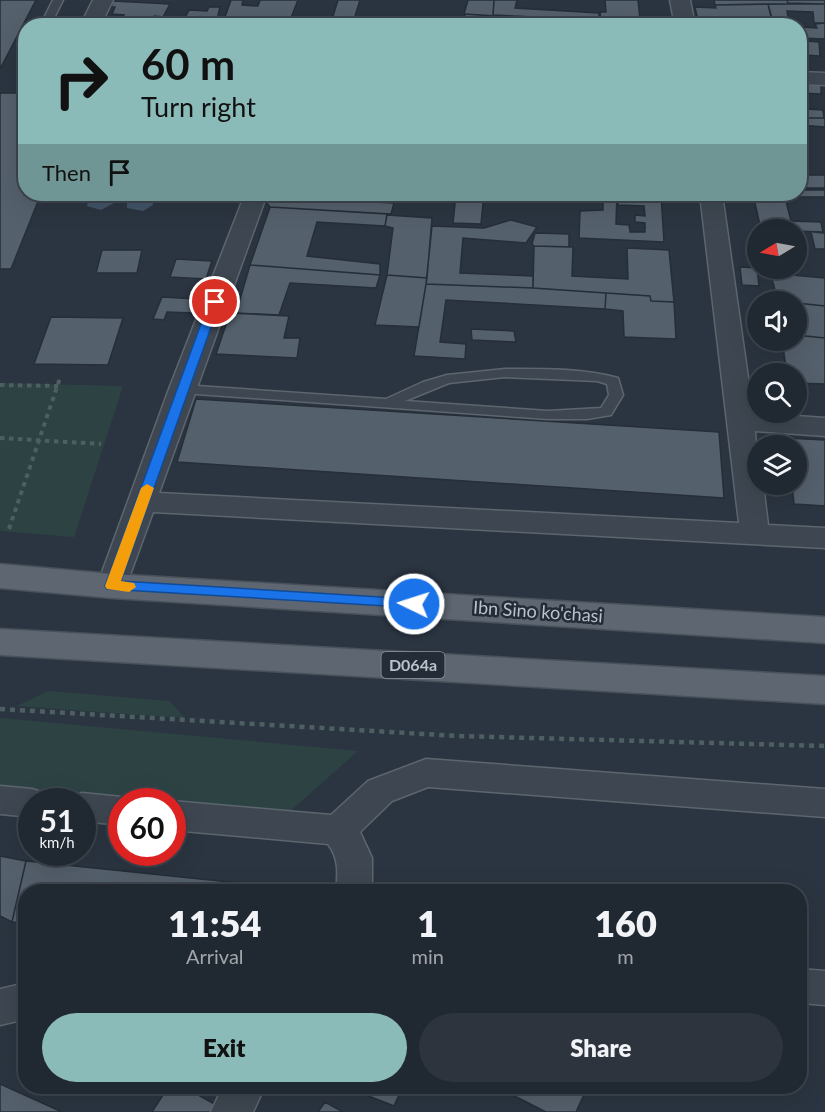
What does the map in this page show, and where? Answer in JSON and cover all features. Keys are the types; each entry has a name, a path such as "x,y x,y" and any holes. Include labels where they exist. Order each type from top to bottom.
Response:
{"main road":[{"name":"Ibn Sino ko'chasi","path":"0,576 112,586 825,630"},
{"name":"D064a","path":"0,642 825,690"}],"street":[{"path":"94,18 102,0"},
{"path":"680,0 683,18"},
{"path":"807,78 825,79"},
{"path":"112,586 182,389 253,201"},
{"path":"712,201 755,534"},
{"path":"742,421 825,427"},
{"path":"143,501 825,538"},
{"path":"338,830 380,790 426,773 825,803"},
{"path":"0,800 18,802"},
{"path":"186,816 338,830 348,841 354,855 357,873 355,884"},
{"path":"807,987 825,988"},
{"path":"0,1007 18,1003"},
{"path":"231,1112 241,1094"}],"lane":[{"path":"49,18 58,0"},
{"path":"182,389 388,404 586,415 606,412 616,395 613,381 598,376 519,372 472,373 436,380 388,404"}],"path":[{"path":"9,529 60,378"},
{"path":"0,384 58,386"},
{"path":"0,438 101,444"},
{"path":"0,709 458,736 825,746"}],"green space":[{"path":"0,383 123,386 74,537 0,531"},
{"path":"48,691 169,701 185,718 17,706"},
{"path":"0,718 358,751 286,815 186,805 186,788 108,788 108,798 96,797 96,788 0,787"}],"water":[{"path":"88,201 113,201 114,203 101,210 87,206"},
{"path":"127,201 152,201 153,205 143,211 127,208"}],"building":[{"path":"0,0 36,0 27,18 18,18 18,34 0,69"},
{"path":"231,0 243,0 242,5 258,6 260,0 298,0 291,18 225,17"},
{"path":"338,0 360,0 354,18 332,18"},
{"path":"468,0 494,0 493,16 464,14"},
{"path":"494,0 517,0 515,8 599,13 599,18 557,18 493,15"},
{"path":"605,0 638,0 640,18 601,18 600,12 606,12"},
{"path":"714,0 787,0 788,4 715,5"},
{"path":"787,0 825,0 825,4 788,3"},
{"path":"113,1 170,4 163,17 154,16 153,18 122,18 124,15 112,14 115,7 111,7"},
{"path":"768,4 825,4 825,23 814,23 813,12 787,11 788,18 772,18"},
{"path":"768,4 771,17 697,18 695,7 716,8 715,5"},
{"path":"209,7 220,7 217,18 185,18 189,10 207,11"},
{"path":"465,14 495,16 495,18 465,18"},
{"path":"825,23 825,39 807,38 807,27 817,28 815,24"},
{"path":"807,41 819,42 820,56 807,55"},
{"path":"807,82 821,83 821,94 807,93"},
{"path":"0,93 18,93 18,201 38,201 11,269 0,269"},
{"path":"807,109 823,110 824,118 807,118"},
{"path":"807,118 825,118 825,127 807,126"},
{"path":"807,175 825,175 825,188 807,188"},
{"path":"807,190 825,190 825,197 807,197"},
{"path":"455,201 483,201 481,224 453,223"},
{"path":"603,201 617,201 616,224 629,225 630,232 645,232 645,223 635,222 635,215 645,216 644,206 618,205 618,201 661,201 664,242 579,238 580,211 603,210"},
{"path":"755,201 786,201 790,219 759,219"},
{"path":"266,202 394,203 391,214 270,207"},
{"path":"270,207 387,214 385,226 317,222 307,256 380,264 380,275 250,265"},
{"path":"387,215 432,218 427,278 387,275 393,228 385,226"},
{"path":"511,220 537,227 526,243 463,238 460,273 533,276 533,288 426,284 432,226 484,228"},
{"path":"807,222 821,222 823,232 807,231"},
{"path":"811,232 825,233 825,249 815,249"},
{"path":"535,233 569,234 569,247 534,246 532,244"},
{"path":"534,246 573,247 572,276 628,279 627,248 669,250 674,302 651,301 650,296 533,288"},
{"path":"102,250 142,250 137,273 96,273"},
{"path":"176,259 212,261 206,279 170,277"},
{"path":"250,265 380,275 376,288 290,283 279,315 236,313"},
{"path":"740,267 747,267 747,279 758,279 759,286 742,285"},
{"path":"387,275 427,278 419,327 375,325"},
{"path":"807,276 825,278 825,306 807,304 807,291 775,291 772,279 807,279"},
{"path":"426,284 606,293 605,309 446,300 440,342 466,344 465,359 414,356"},
{"path":"606,293 650,296 651,301 674,302 676,339 624,337 623,311 605,309"},
{"path":"162,297 197,299 192,313 167,312 164,320 153,319"},
{"path":"807,304 825,306 825,338 807,336"},
{"path":"230,313 289,316 284,338 300,338 297,358 216,354"},
{"path":"51,317 123,318 108,365 34,364"},
{"path":"471,329 514,331 516,342 472,340"},
{"path":"807,336 825,338 825,384 807,383 807,363 785,363 784,351 807,351"},
{"path":"196,399 719,432 724,498 177,462"},
{"path":"807,439 825,440 825,506 794,504 793,495 807,495"},
{"path":"0,856 18,859 18,866 25,866 21,884 18,884 18,896 12,922 0,916"},
{"path":"25,866 74,866 248,884 21,884"},
{"path":"18,896 18,922 12,922"},
{"path":"0,1084 62,1112 0,1112"},
{"path":"160,1094 196,1094 218,1106 215,1112 152,1112 163,1095"},
{"path":"366,1094 399,1094 394,1106"},
{"path":"511,1094 584,1094 576,1112 546,1112"},
{"path":"325,1102 343,1112 318,1112"}],"slow traffic":[{"path":"129,587 112,586 147,488"}],"route":[{"path":"215,302 112,586 414,604"}]}
